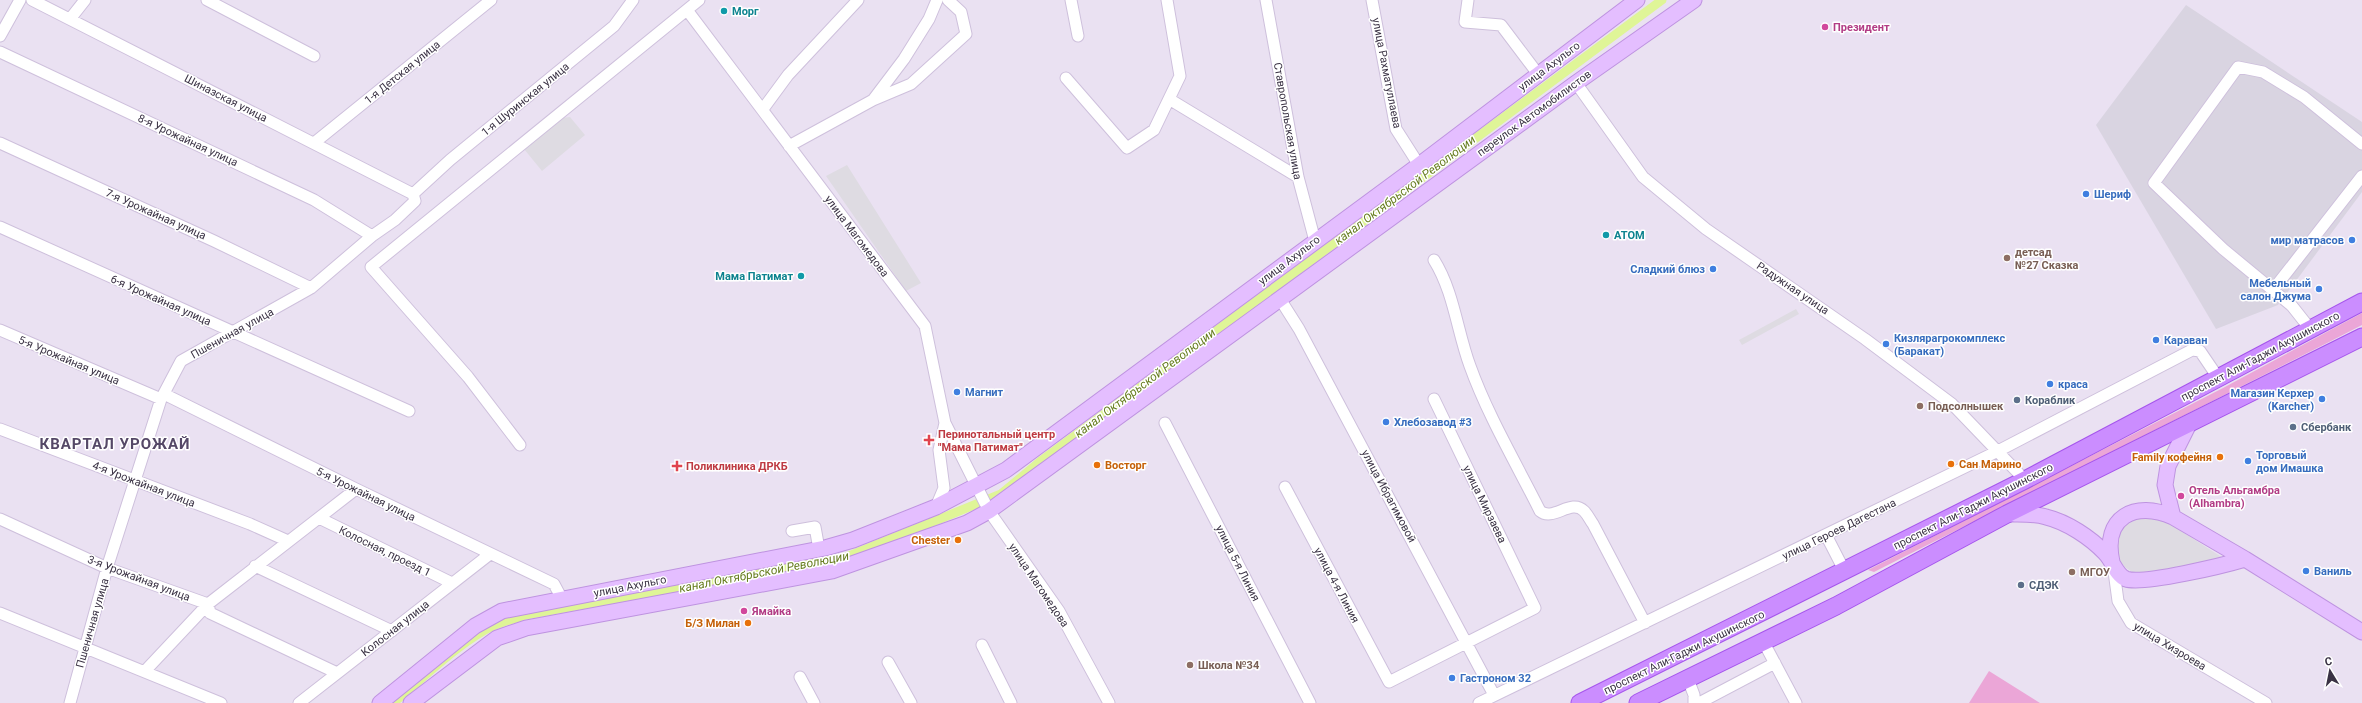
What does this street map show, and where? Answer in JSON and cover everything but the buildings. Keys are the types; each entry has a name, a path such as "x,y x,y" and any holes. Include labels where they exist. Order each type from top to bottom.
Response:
{"main road":[{"name":"улица Ахульго","path":"380,703 475,626 492,616 512,609 819,549 881,530 978,489 1006,470 1418,165 1637,0"},
{"name":"переулок Автомобилистов","path":"411,703 488,644 506,634 526,628 832,571 967,522 988,512 1576,83 1694,0"},
{"name":"проспект Али-Гаджи Акушинского","path":"1580,703 2025,480 2362,302"},
{"name":"проспект Али-Гаджи Акушинского","path":"1638,703 1866,590 2007,514 2362,336"},
{"path":"2173,517 2166,485 2168,466 2190,422"},
{"path":"2112,562 2110,548 2112,532 2115,525 2124,516 2138,510 2147,510 2173,517 2245,559 2362,632"},
{"path":"2007,514 2037,515 2055,520 2090,541 2112,562 2119,575 2136,580 2222,566 2245,559"},
{"path":"1848,568 1866,590"},
{"path":"1615,686 1628,688 1631,695 1629,703"}],"street":[{"path":"0,36 20,0"},
{"name":"Шиназская улица","path":"32,0 314,143 414,198"},
{"path":"70,19 85,0"},
{"path":"207,0 314,56"},
{"name":"1-я Детская улица","path":"314,143 491,0"},
{"name":"1-я Шуринская улица","path":"414,198 450,160 614,26 632,0"},
{"path":"520,445 468,377 371,267 699,0"},
{"path":"763,109 788,75 858,0"},
{"path":"873,100 904,59 929,19 937,0"},
{"path":"789,146 873,100 911,84 966,34 961,12 948,0"},
{"path":"1071,0 1078,36"},
{"path":"1066,78 1128,148 1154,130 1180,76 1167,0"},
{"name":"Ставропольская улица","path":"1266,0 1298,177 1315,241"},
{"name":"улица Рахматуллаева","path":"1372,0 1396,129 1418,165"},
{"path":"1468,0 1465,22 1501,25 1538,74"},
{"name":"улица Магомедова","path":"687,10 763,109 924,326 945,423 988,512 1059,611 1108,703"},
{"name":"8-я Урожайная улица","path":"0,52 314,200 372,236"},
{"path":"2311,330 2292,306 2224,249 2154,183 2238,67 2264,72 2304,97 2362,144"},
{"name":"Радужная улица","path":"1576,83 1643,177 1706,229 1877,347 1946,399 2025,480"},
{"path":"1169,99 1298,177"},
{"name":"7-я Урожайная улица","path":"0,144 214,240 311,288"},
{"path":"2273,290 2362,176"},
{"name":"Пшеничная улица","path":"70,703 84,647 107,568 162,396 182,361 311,288 372,236 395,220 414,198"},
{"name":"6-я Урожайная улица","path":"0,227 409,411"},
{"path":"1434,260 1457,317 1472,371 1540,510 1548,514 1572,507 1584,511 1593,524 1645,623"},
{"name":"улица Ибрагимовой","path":"1280,299 1299,329 1468,643 1494,695"},
{"name":"5-я Урожайная улица","path":"0,330 162,396 554,584 562,599"},
{"name":"улица Героев Дагестана","path":"1479,703 1998,451 2196,350 2200,351 2219,378"},
{"name":"улица Мирзаева","path":"1434,399 1535,608 1468,643"},
{"path":"936,507 944,488 939,450 945,423"},
{"name":"улица 5-я Линия","path":"1166,423 1310,703"},
{"name":"4-я Урожайная улица","path":"0,429 250,524 288,541"},
{"name":"улица 4-я Линия","path":"1285,487 1389,682 1468,643"},
{"path":"145,671 208,604 356,489"},
{"name":"Колосная, проезд 1","path":"319,518 452,583"},
{"name":"3-я Урожайная улица","path":"0,519 107,568 208,604 210,613 337,673"},
{"path":"792,531 815,527 819,549"},
{"path":"1826,535 1848,568"},
{"name":"Колосная улица","path":"299,703 490,554"},
{"name":"улица Хизроева","path":"2112,562 2118,601 2131,623 2266,703"},
{"path":"255,566 392,631"},
{"path":"0,613 221,703"},
{"path":"1763,641 1796,703"},
{"path":"982,645 1011,703"},
{"path":"888,662 911,703"},
{"path":"1699,703 1775,664"},
{"path":"800,677 814,703"},
{"path":"1688,679 1694,695 1694,703"}],"shaded area":[{"path":"2186,5 2362,122 2362,192 2278,305 2216,329 2096,125"},
{"path":"570,117 585,135 542,171 524,149 561,118"},
{"path":"847,165 921,283 906,291 826,176"},
{"path":"1796,309 1799,314 1742,345 1739,340"},
{"path":"2362,313 2362,325 1874,572 1868,570 2223,388"},
{"path":"2136,516 2164,520 2223,558 2220,562 2135,574 2125,567 2120,561 2116,538 2128,520"},
{"path":"1989,671 2040,703 1969,703"}],"waterway":[{"name":"канал Октябрьской Революции","path":"393,703 455,650 481,632 501,623 525,615 844,558 1001,494 1042,460 1662,0"}],"place":[{"name":"Морг","path":"724,11"},
{"name":"Президент","path":"1825,27"},
{"name":"Шериф","path":"2086,194"},
{"name":"АТОМ","path":"1606,235"},
{"name":"мир матрасов","path":"2352,240"},
{"name":"детсад №27 Сказка","path":"2007,258"},
{"name":"Сладкий блюз","path":"1713,269"},
{"name":"Мама Патимат","path":"801,276"},
{"name":"Мебельный салон Джума","path":"2319,289"},
{"name":"Караван","path":"2156,340"},
{"name":"Кизлярагрокомплекс (Баракат)","path":"1886,344"},
{"name":"краса","path":"2050,384"},
{"name":"Магнит","path":"957,392"},
{"name":"Магазин Керхер (Karcher)","path":"2322,399"},
{"name":"Кораблик","path":"2017,400"},
{"name":"Подсолнышек","path":"1920,406"},
{"name":"Хлебозавод #3","path":"1386,422"},
{"name":"Сбербанк","path":"2293,427"},
{"name":"Перинотальный центр \"Мама Патимат\"","path":"929,440"},
{"name":"Family кофейня","path":"2220,457"},
{"name":"Торговый дом Имашка","path":"2248,461"},
{"name":"Сан Марино","path":"1951,464"},
{"name":"Восторг","path":"1097,465"},
{"name":"Поликлиника ДРКБ","path":"677,466"},
{"name":"Отель Альгамбра (Alhambra)","path":"2181,496"},
{"name":"Chester","path":"958,540"},
{"name":"Ваниль","path":"2306,571"},
{"name":"МГОУ","path":"2072,572"},
{"name":"СДЭК","path":"2021,585"},
{"name":"Ямайка","path":"744,611"},
{"name":"Б/З Милан","path":"748,623"},
{"name":"Школа №34","path":"1190,665"},
{"name":"Гастроном 32","path":"1452,678"}],"district":[{"name":"КВАРТАЛ УРОЖАЙ","path":"115,444"}]}
